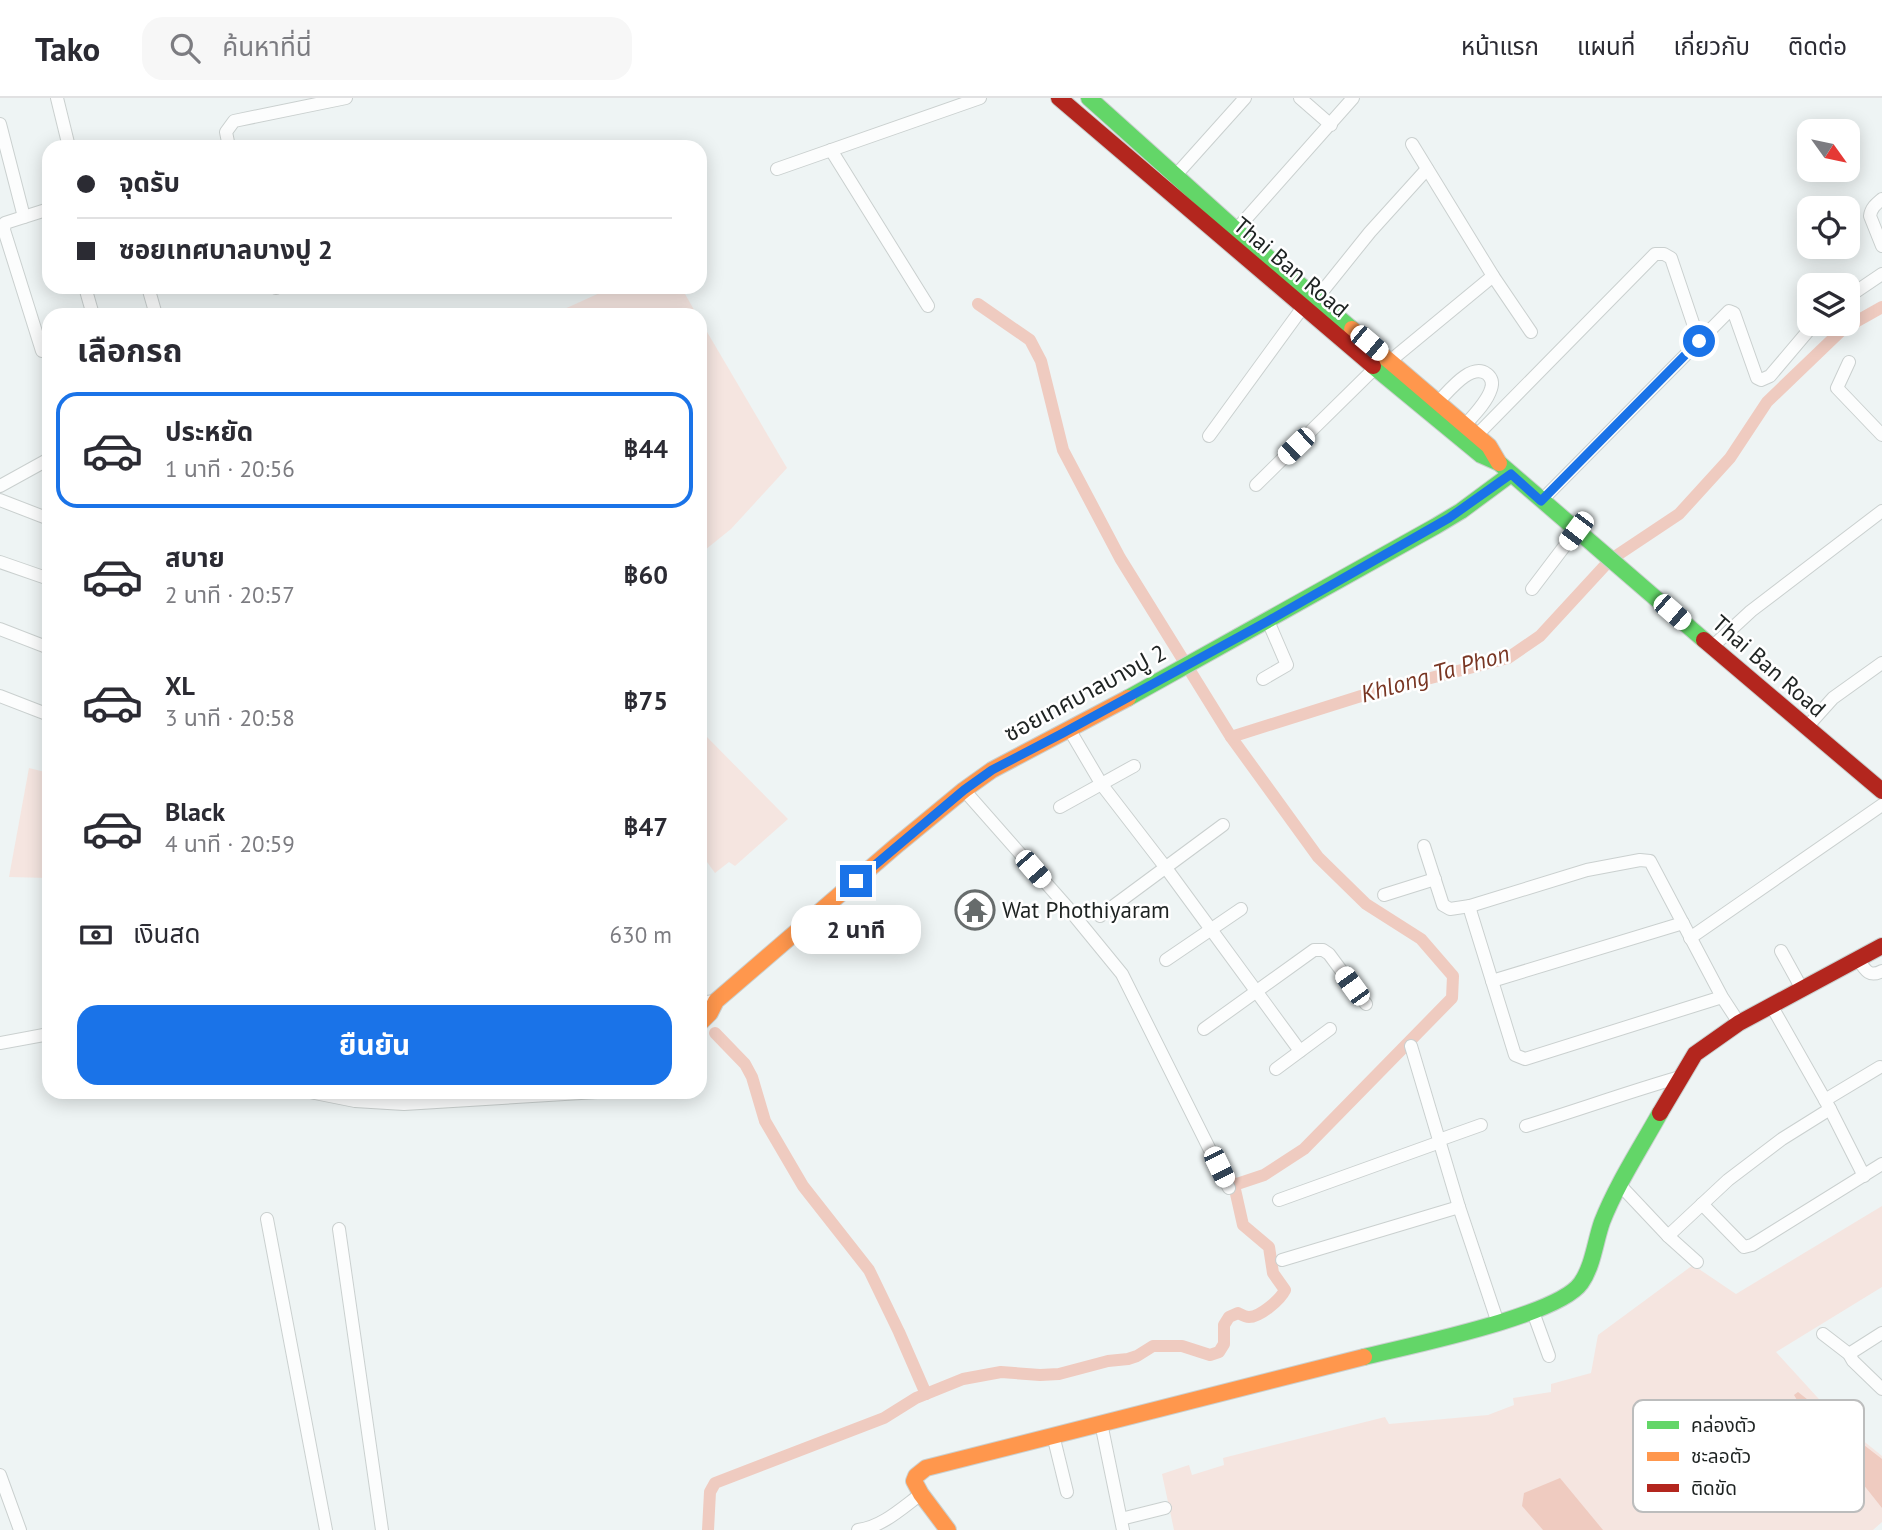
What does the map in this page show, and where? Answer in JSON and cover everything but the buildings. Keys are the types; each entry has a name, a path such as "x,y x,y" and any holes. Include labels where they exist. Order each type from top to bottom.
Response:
{"street":[{"path":"57,98 67,140"},
{"path":"228,140 226,132 234,121 345,98"},
{"path":"777,169 980,98"},
{"name":"Thai Ban Road","path":"1059,98 1310,303 1390,361 1489,446 1505,469"},
{"path":"1076,113 1089,98"},
{"name":"Thai Ban Road","path":"1089,98 1236,230 1375,368 1481,455 1505,469 1882,791"},
{"path":"1176,176 1245,98"},
{"path":"1300,98 1331,125"},
{"path":"1236,230 1353,98"},
{"path":"0,124 24,217"},
{"path":"1412,144 1493,276 1531,332"},
{"path":"831,150 928,306"},
{"path":"1209,436 1310,303 1427,169"},
{"path":"1882,199 1874,205 1870,216 1882,246"},
{"path":"42,211 5,223 4,230 42,351"},
{"path":"1471,430 1656,254 1671,258 1699,341"},
{"path":"1860,289 1882,274"},
{"path":"1390,361 1493,276"},
{"path":"1541,501 1729,311 1732,312 1757,378 1763,380 1770,376 1804,336"},
{"path":"1849,362 1837,388 1882,435"},
{"path":"1256,485 1375,368"},
{"path":"1438,402 1463,376 1482,371 1490,376 1493,382 1491,391 1471,430"},
{"path":"0,486 42,463"},
{"name":"ซอยเทศบาลบางปู 2","path":"707,999 964,790 1012,758 1268,621 1461,511 1505,469"},
{"path":"0,499 42,516"},
{"path":"1712,647 1751,611 1882,511"},
{"path":"1532,589 1576,531"},
{"path":"0,562 42,577"},
{"path":"1264,679 1287,665 1268,621"},
{"path":"0,629 42,645"},
{"path":"1806,728 1833,698 1882,663"},
{"path":"0,696 42,712"},
{"path":"1069,729 1102,785 1300,1051"},
{"path":"1060,807 1134,766"},
{"path":"964,790 1122,974 1229,1188"},
{"path":"1690,938 1882,805"},
{"path":"1100,916 1223,825"},
{"path":"1424,846 1446,907 1450,909 1471,906 1587,870 1650,861 1722,997 1739,1023"},
{"path":"1384,895 1435,880"},
{"path":"1471,906 1515,1055 1525,1059 1722,997"},
{"path":"1167,960 1241,909"},
{"path":"1492,981 1683,923"},
{"path":"948,1530 914,1481 926,1468 1499,1322 1533,1312 1573,1292 1586,1275 1602,1223 1619,1184 1695,1054 1739,1023 1882,947"},
{"path":"1204,1029 1314,950 1324,950 1329,954 1366,1004"},
{"path":"1781,951 1802,989"},
{"path":"1858,959 1868,973 1872,975 1882,971"},
{"path":"1771,1005 1864,1176"},
{"path":"1276,1069 1330,1029"},
{"path":"0,1043 42,1035"},
{"path":"30,1037 42,1040"},
{"path":"1411,1046 1459,1207 1499,1322"},
{"path":"1668,1236 1728,1180 1880,1067"},
{"path":"1526,1126 1680,1077"},
{"path":"345,1099 404,1104 484,1099"},
{"path":"1279,1200 1482,1125"},
{"path":"1702,1204 1744,1247 1752,1245 1882,1164"},
{"path":"1619,1184 1668,1236 1697,1262"},
{"path":"1282,1260 1459,1207"},
{"path":"267,1219 326,1530"},
{"path":"339,1229 382,1530"},
{"path":"1533,1312 1549,1356"},
{"path":"1823,1334 1849,1354 1853,1362 1882,1389"},
{"path":"1849,1354 1882,1334"},
{"path":"1101,1423 1122,1525 1165,1508"},
{"path":"1053,1435 1067,1492"},
{"path":"0,1475 20,1530"},
{"path":"858,1530 879,1524 921,1494"}],"shaded area":[{"path":"598,294 685,294 693,308 566,308"},
{"path":"707,332 787,468 731,529 707,548"},
{"path":"707,737 788,819 735,866 729,862 715,873 707,862"},
{"path":"29,768 42,771 42,878 9,877"},
{"path":"1882,1206 1882,1287 1776,1352 1820,1400 1633,1400 1633,1512 1864,1512 1864,1441 1882,1456 1882,1522 1873,1530 1174,1530 1162,1474 1189,1465 1192,1475 1224,1465 1223,1458 1385,1417 1389,1424 1488,1415 1514,1405 1513,1398 1551,1392 1551,1384 1591,1373 1598,1335 1693,1265 1736,1294"},
{"path":"1798,1392 1808,1400 1797,1400 1794,1395"},
{"path":"1864,1445 1882,1459 1882,1508 1864,1485"},
{"path":"1560,1478 1603,1530 1543,1530 1522,1506 1524,1493"}],"waterway":[{"path":"978,304 1030,340 1041,361 1063,450 1120,558 1231,737 1318,857 1366,904 1421,939 1453,976 1452,998 1304,1149 1264,1175 1234,1185"},
{"name":"Khlong Ta Phon","path":"1231,737 1361,696 1508,658 1540,636 1610,560 1679,514 1730,458 1767,402 1843,329 1882,307"},
{"path":"715,1033 745,1064 752,1077 765,1121 803,1186 869,1270 926,1394"},
{"path":"708,1530 710,1492 715,1483 884,1418 916,1398 963,1379 1001,1372 1059,1374 1108,1361 1128,1359 1153,1346 1182,1346 1210,1355 1219,1352 1224,1344 1224,1325 1229,1317 1238,1313 1249,1317 1259,1314 1285,1290 1273,1273 1269,1247 1243,1225 1234,1185 1230,1179"}],"traffic: fast":[{"path":"1089,98 1236,230 1352,329"},
{"path":"1373,366 1481,455 1499,463 1704,640"},
{"path":"1128,698 1436,526 1511,474"},
{"path":"1364,1357 1514,1318 1567,1295 1585,1276 1608,1208 1660,1113"}],"traffic: slow":[{"path":"1352,329 1489,446 1499,463"},
{"path":"707,1016 716,1001 964,790 992,770 1128,698"},
{"path":"948,1530 914,1481 926,1468 1364,1357"}],"traffic: jam":[{"path":"1059,98 1373,366"},
{"path":"1704,640 1882,791"},
{"path":"1660,1113 1695,1054 1739,1023 1882,946"}],"place":[{"name":"Wat Phothiyaram","path":"975,910"}],"route":[{"path":"856,881 964,790 992,770 1268,621 1449,518 1511,474 1541,501 1699,341"}]}
